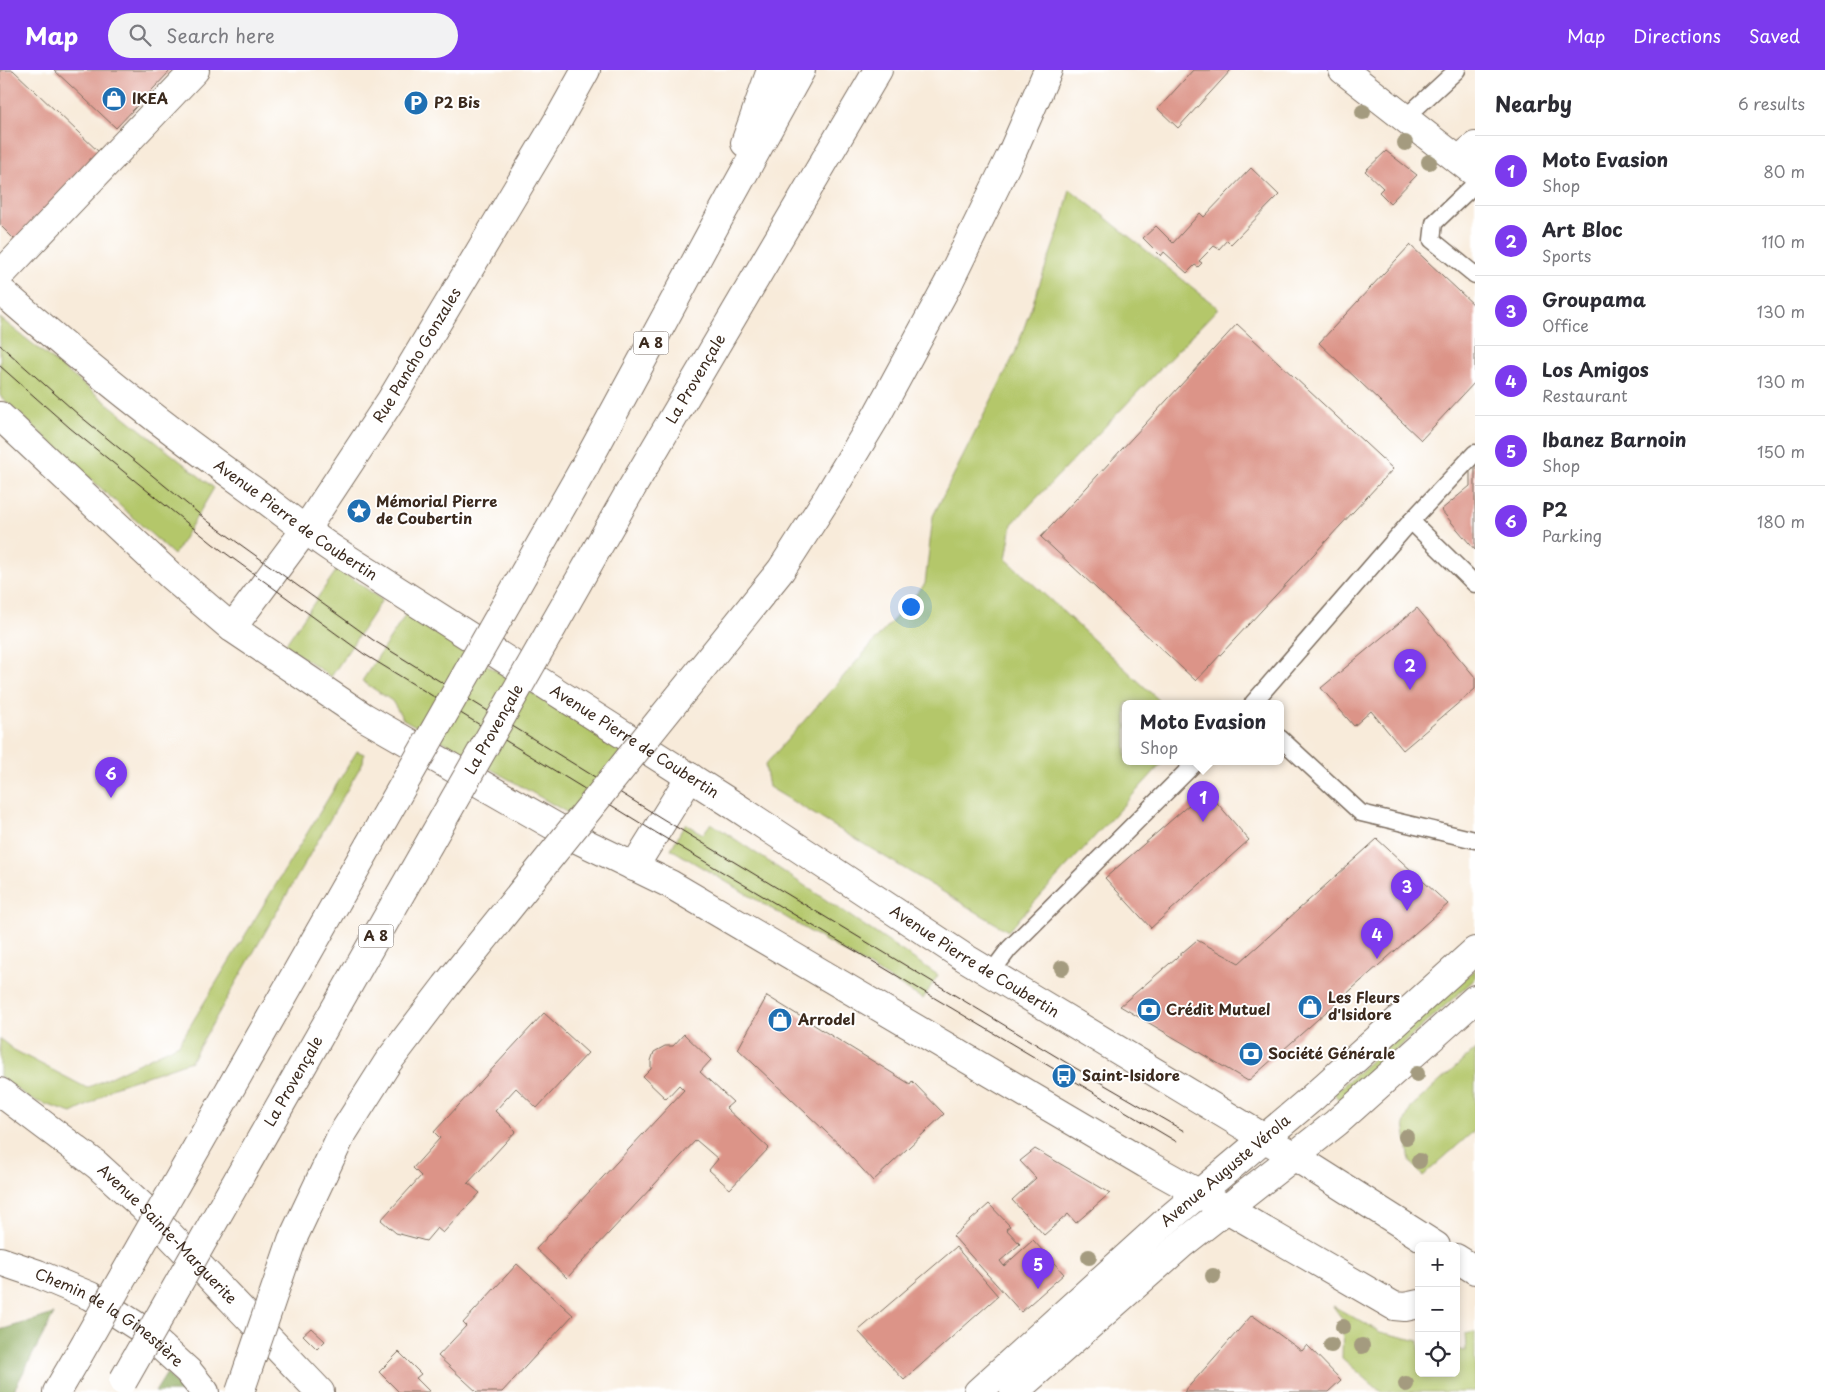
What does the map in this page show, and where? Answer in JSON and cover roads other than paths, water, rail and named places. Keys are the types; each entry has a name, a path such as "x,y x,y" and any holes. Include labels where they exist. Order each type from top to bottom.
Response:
{"main road":[{"path":"3,280 195,70"},
{"name":"Rue Pancho Gonzales","path":"232,628 305,530 391,400 586,70"},
{"path":"718,220 771,70"},
{"name":"A 8","path":"57,1392 585,466 801,70"},
{"name":"La Provençale","path":"119,1386 630,491 878,70"},
{"path":"240,1392 292,1240 341,1136 388,1062 446,986 781,570 878,415 949,282 1011,155 1048,70"},
{"path":"1344,70 1405,118 1470,160"},
{"name":"Avenue Pierre de Coubertin","path":"3,280 32,318 171,430 305,530 991,973 1265,1138 1430,1242"},
{"path":"0,416 171,576 232,628 364,717 577,839 670,884 1394,1306 1406,1307 1415,1305"},
{"path":"634,867 690,777"},
{"name":"Avenue Auguste Vérola","path":"978,1392 1475,951"},
{"name":"Avenue Auguste Vérola","path":"1014,1392 1182,1244 1336,1123 1475,998"},
{"name":"Avenue Sainte-Marguerite","path":"0,1092 97,1165 143,1207 320,1392"},
{"name":"Chemin de la Ginestière","path":"0,1261 38,1274 90,1296 142,1330 188,1371 205,1392"},
{"path":"1460,1261 1475,1270"}],"lane":[{"path":"1405,118 1457,70"},
{"path":"1475,184 1434,223 1432,240 1475,275"},
{"path":"1256,700 1411,522 1475,453"},
{"path":"1411,522 1475,584"},
{"path":"1284,742 1361,813 1475,840"},
{"path":"991,973 1009,950 1193,765"}],"tram line":[{"path":"0,345 80,416 209,522 373,640 663,819 1072,1066 1184,1131"},
{"path":"0,366 70,428 213,544 364,654 655,832 1177,1142"}],"place":[{"name":"IKEA","path":"114,99"},
{"name":"P2 Bis","path":"416,103"},
{"name":"Mémorial Pierre de Coubertin","path":"359,511"},
{"name":"Art Bloc","path":"1410,690"},
{"name":"P2","path":"111,798"},
{"name":"Moto Evasion","path":"1203,822"},
{"name":"Groupama","path":"1407,911"},
{"name":"Los Amigos","path":"1377,959"},
{"name":"Les Fleurs d'Isidore","path":"1310,1007"},
{"name":"Crédit Mutuel","path":"1149,1010"},
{"name":"Arrodel","path":"780,1020"},
{"name":"Société Générale","path":"1251,1054"},
{"name":"Saint-Isidore","path":"1064,1076"},
{"name":"Ibanez Barnoin","path":"1038,1289"}]}
